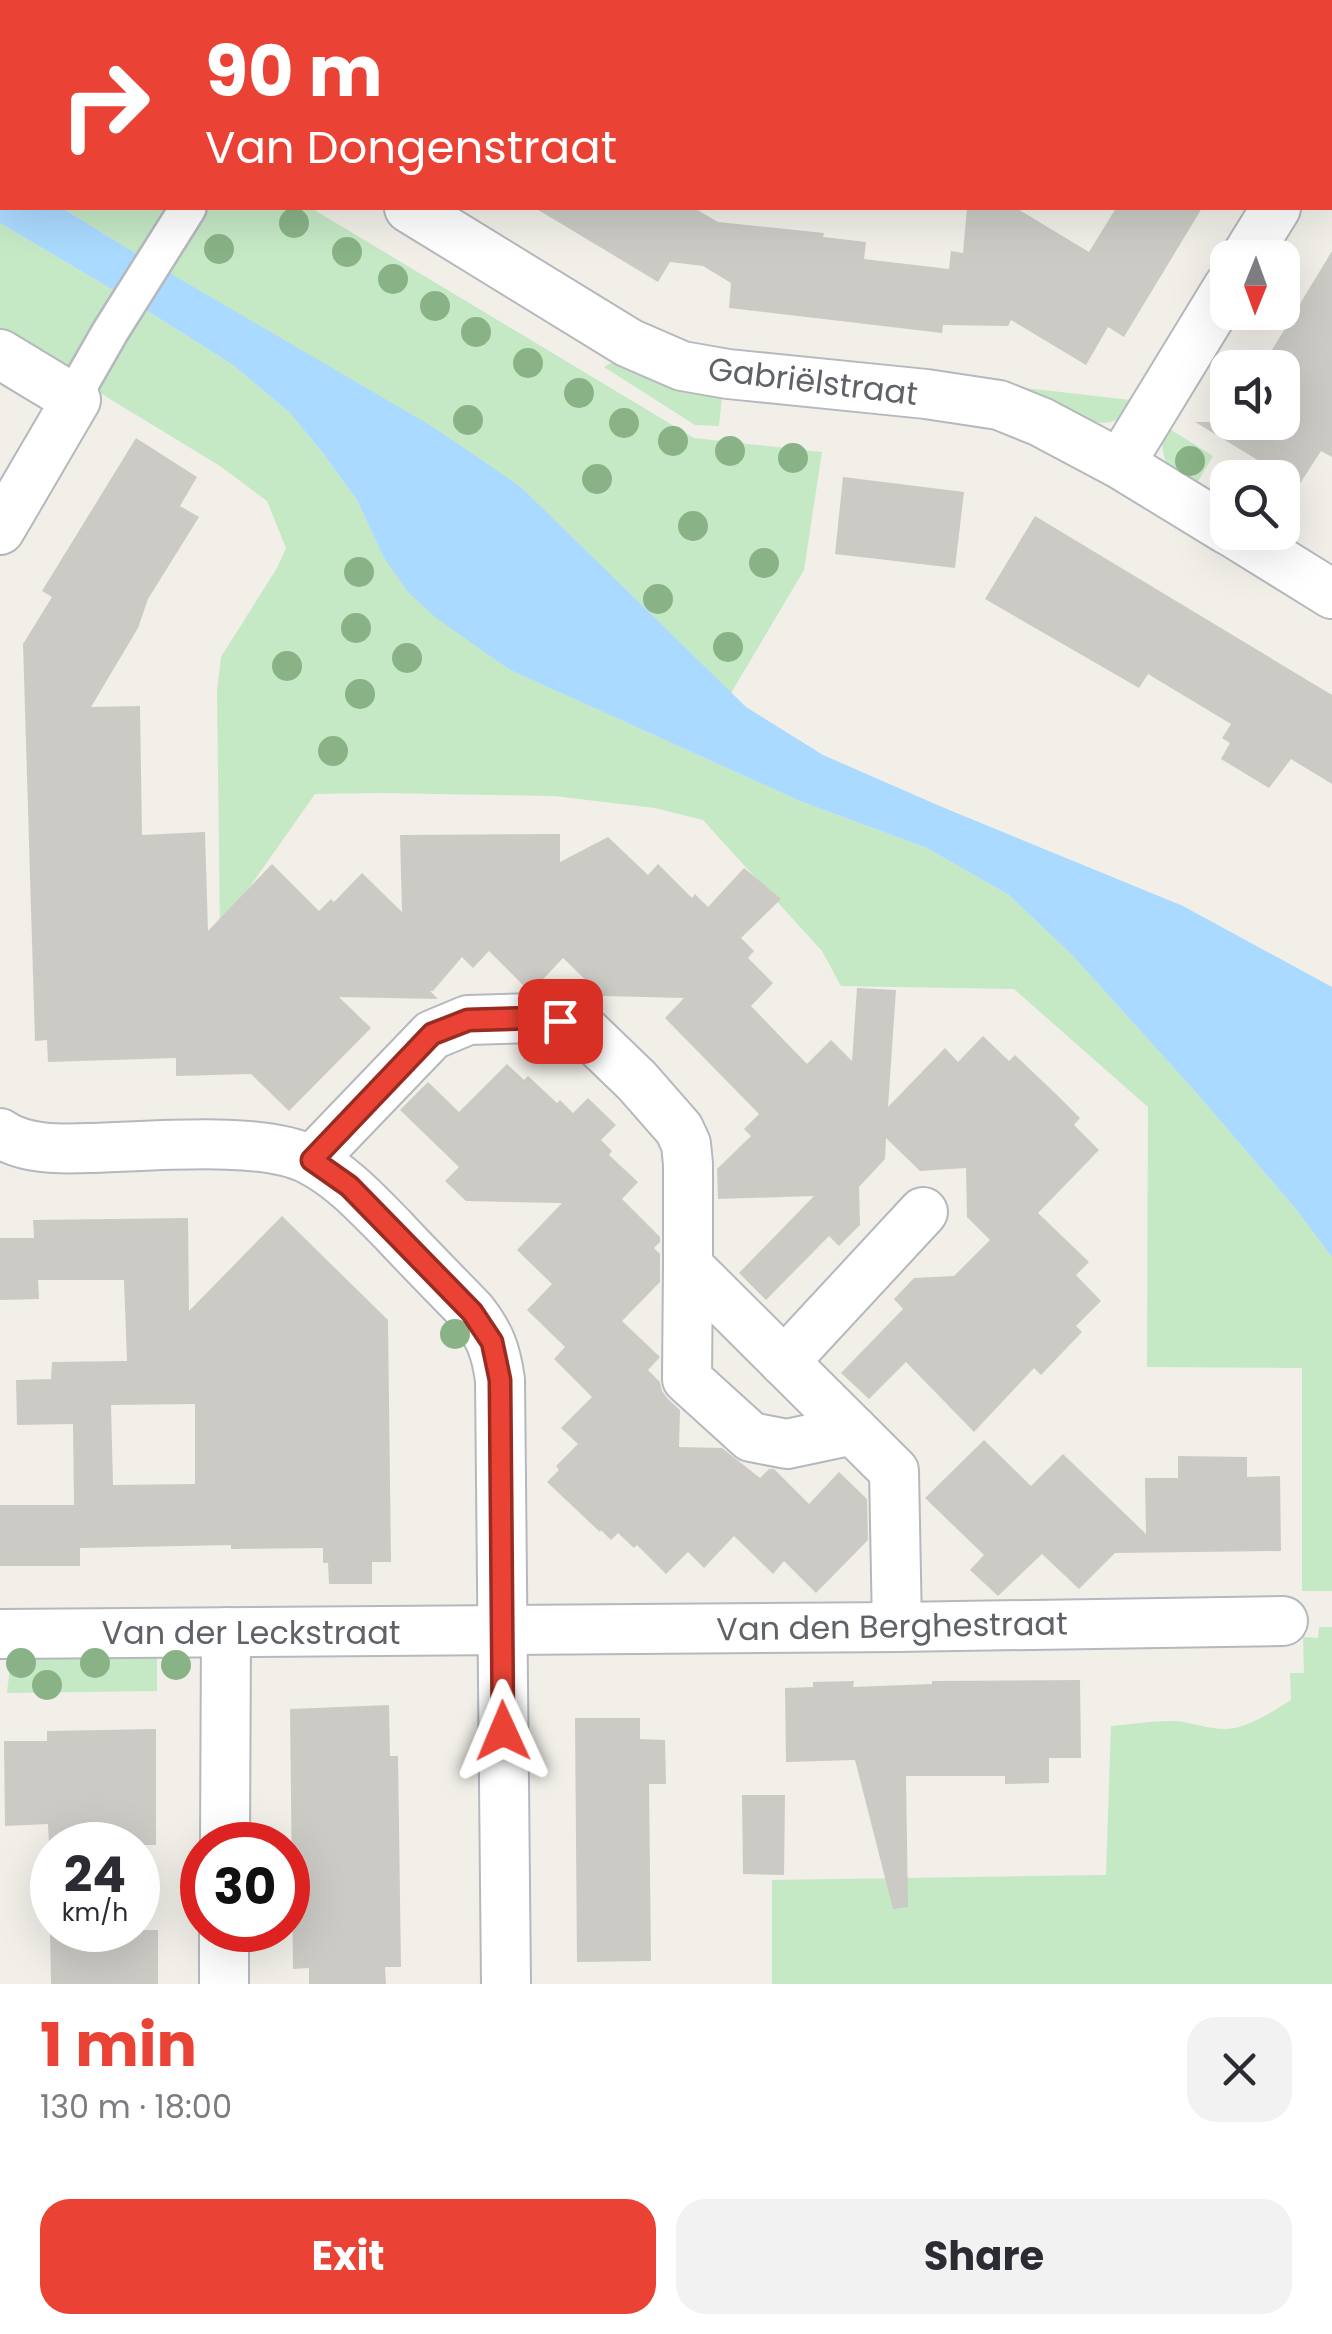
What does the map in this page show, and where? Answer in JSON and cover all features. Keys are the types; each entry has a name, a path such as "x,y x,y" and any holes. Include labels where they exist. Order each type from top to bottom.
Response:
{"street":[{"name":"Gabriëlstraat","path":"412,210 629,343 682,366 999,405 1041,422 1120,464 1210,519"},
{"path":"1257,240 1275,210"},
{"path":"0,530 76,400 82,381 110,332 181,218"},
{"path":"1120,464 1210,316"},
{"path":"0,354 76,400"},
{"name":"Gabriëlstraat","path":"1261,550 1332,594"},
{"path":"312,1160 432,1034 468,1020 536,1018 583,1029 637,1081 679,1128 686,1144 687,1379 750,1437 787,1444 853,1430"},
{"path":"0,1133 10,1140 46,1147 248,1147 288,1152 312,1160 349,1186 472,1312 492,1342 500,1380 506,1984"},
{"path":"784,1362 923,1212"},
{"path":"688,1266 894,1471 897,1627"},
{"name":"Van den Berghestraat","path":"502,1629 1283,1620"},
{"name":"Van der Leckstraat","path":"0,1634 502,1629"},
{"path":"225,1822 226,1632"},
{"path":"224,1952 224,1984"}],"green space":[{"path":"65,210 172,210 142,257"},
{"path":"198,210 314,210 694,438 822,452 804,570 731,693 521,487 161,268"},
{"path":"0,223 120,294 70,376 0,333"},
{"path":"138,305 233,365 289,412 357,500 383,556 476,645 510,670 800,801 927,848 1009,895 1073,956 1200,1097 1332,1257 1332,1591 1302,1591 1302,1368 1147,1367 1148,1107 1014,989 841,986 822,951 703,820 655,808 554,796 315,794 220,929 217,691 221,657 286,548 267,501 220,466 92,388"},
{"path":"623,356 723,388 719,426 695,425 604,367"},
{"path":"998,385 1131,400 1137,405 1118,419 1099,423 1070,416"},
{"path":"1165,426 1213,456 1194,488 1171,470 1162,447"},
{"path":"1319,1627 1332,1627 1332,1984 772,1984 772,1880 1106,1875 1111,1726 1173,1721 1227,1729 1257,1720 1291,1700 1290,1673 1304,1673 1303,1637 1318,1638"},
{"path":"157,1644 157,1691 7,1693 10,1667 19,1653"}],"water":[{"path":"0,210 65,210 142,257 120,294 0,223"},
{"path":"161,268 433,427 521,487 746,707 823,755 1183,906 1332,987 1332,1257 1200,1097 1073,956 1009,895 927,848 800,801 510,670 435,617 407,591 383,556 357,500 289,412 233,365 138,305"}],"building":[{"path":"538,210 697,210 718,222 824,233 823,237 866,242 864,259 949,269 951,251 963,253 967,210 1019,210 1089,252 1115,210 1201,210 1124,337 1108,327 1086,365 1011,320 1008,326 943,325 942,333 729,308 731,283 703,266 670,262 658,282"},
{"path":"1332,251 1332,457 1321,451 1300,483 1300,460 1258,460 1225,440 1300,440 1300,350 1272,350 1284,330 1300,330 1300,304"},
{"path":"1195,422 1210,422 1210,431"},
{"path":"136,438 197,477 180,506 199,517 148,599 138,628 91,707 140,706 142,835 205,832 208,931 272,864 319,911 331,899 334,902 362,873 402,912 400,835 560,834 560,862 608,837 648,875 658,864 692,898 695,894 708,907 744,868 781,899 741,938 754,951 748,958 773,983 751,1006 807,1064 831,1040 852,1061 857,988 896,990 888,1107 945,1048 958,1062 983,1036 1009,1061 1015,1055 1058,1096 1080,1118 1074,1125 1099,1150 1038,1213 1089,1262 1076,1275 1101,1301 1076,1326 1082,1332 1041,1375 1034,1368 974,1432 906,1362 869,1399 841,1373 903,1309 894,1299 914,1278 954,1276 990,1240 967,1217 966,1168 920,1171 886,1138 885,1159 859,1187 860,1225 839,1246 829,1236 766,1300 739,1273 814,1196 718,1199 717,1169 751,1136 744,1129 759,1114 665,1018 684,998 602,996 563,958 532,991 489,951 473,968 462,957 430,991 438,999 339,997 371,1028 289,1111 251,1074 176,1076 176,1058 48,1062 47,1040 35,1041 23,644 52,597 42,591"},
{"path":"843,477 964,492 955,568 835,554"},
{"path":"1035,516 1332,695 1332,784 1291,759 1269,788 1221,759 1230,743 1222,738 1231,724 1148,674 1139,688 985,599"},
{"path":"507,1064 573,1113 588,1098 616,1125 601,1140 612,1151 609,1155 638,1182 622,1199 660,1237 654,1248 660,1254 660,1282 622,1321 660,1357 648,1370 680,1410 679,1447 722,1448 760,1478 774,1469 809,1504 839,1472 867,1499 868,1540 816,1593 784,1561 773,1574 734,1536 704,1568 688,1552 666,1574 637,1545 634,1548 618,1533 611,1540 600,1532 547,1482 559,1470 556,1466 578,1444 561,1428 592,1397 554,1359 565,1347 527,1310 552,1284 517,1250 562,1203 466,1201 445,1181 459,1167 400,1110 428,1082 459,1112"},
{"path":"282,1216 388,1320 391,1562 372,1562 372,1584 329,1584 323,1548 80,1548 80,1566 0,1566 0,1505 74,1505 73,1424 17,1425 16,1380 51,1379 52,1362 127,1361 124,1280 38,1280 39,1299 0,1300 0,1238 34,1238 33,1220 188,1218 189,1311","holes":["195,1404 195,1484 113,1485 111,1405"]},
{"path":"984,1440 1031,1486 1063,1454 1146,1534 1145,1478 1178,1478 1178,1456 1247,1457 1247,1477 1280,1476 1281,1551 1115,1553 1079,1589 1042,1554 998,1596 970,1570 984,1555 925,1498"},
{"path":"1080,1680 1081,1758 1049,1758 1049,1783 1005,1784 1005,1776 906,1776 908,1907 893,1909 855,1760 786,1762 785,1688 813,1687 813,1682 854,1681 853,1687 932,1681"},
{"path":"389,1705 390,1756 398,1756 401,1967 385,1967 386,1984 309,1984 309,1968 293,1969 293,1952 310,1952 310,1822 291,1822 290,1709"},
{"path":"575,1718 640,1718 640,1739 665,1740 666,1784 649,1784 651,1961 577,1962"},
{"path":"156,1729 156,1822 30,1822 5,1826 4,1741 47,1741 47,1731"},
{"path":"742,1795 785,1795 784,1875 743,1874"},
{"path":"50,1952 158,1952 158,1984 51,1984"}],"route":[{"path":"503,1731 500,1380 492,1342 472,1312 349,1186 312,1160 432,1034 468,1020 560,1021"}]}
